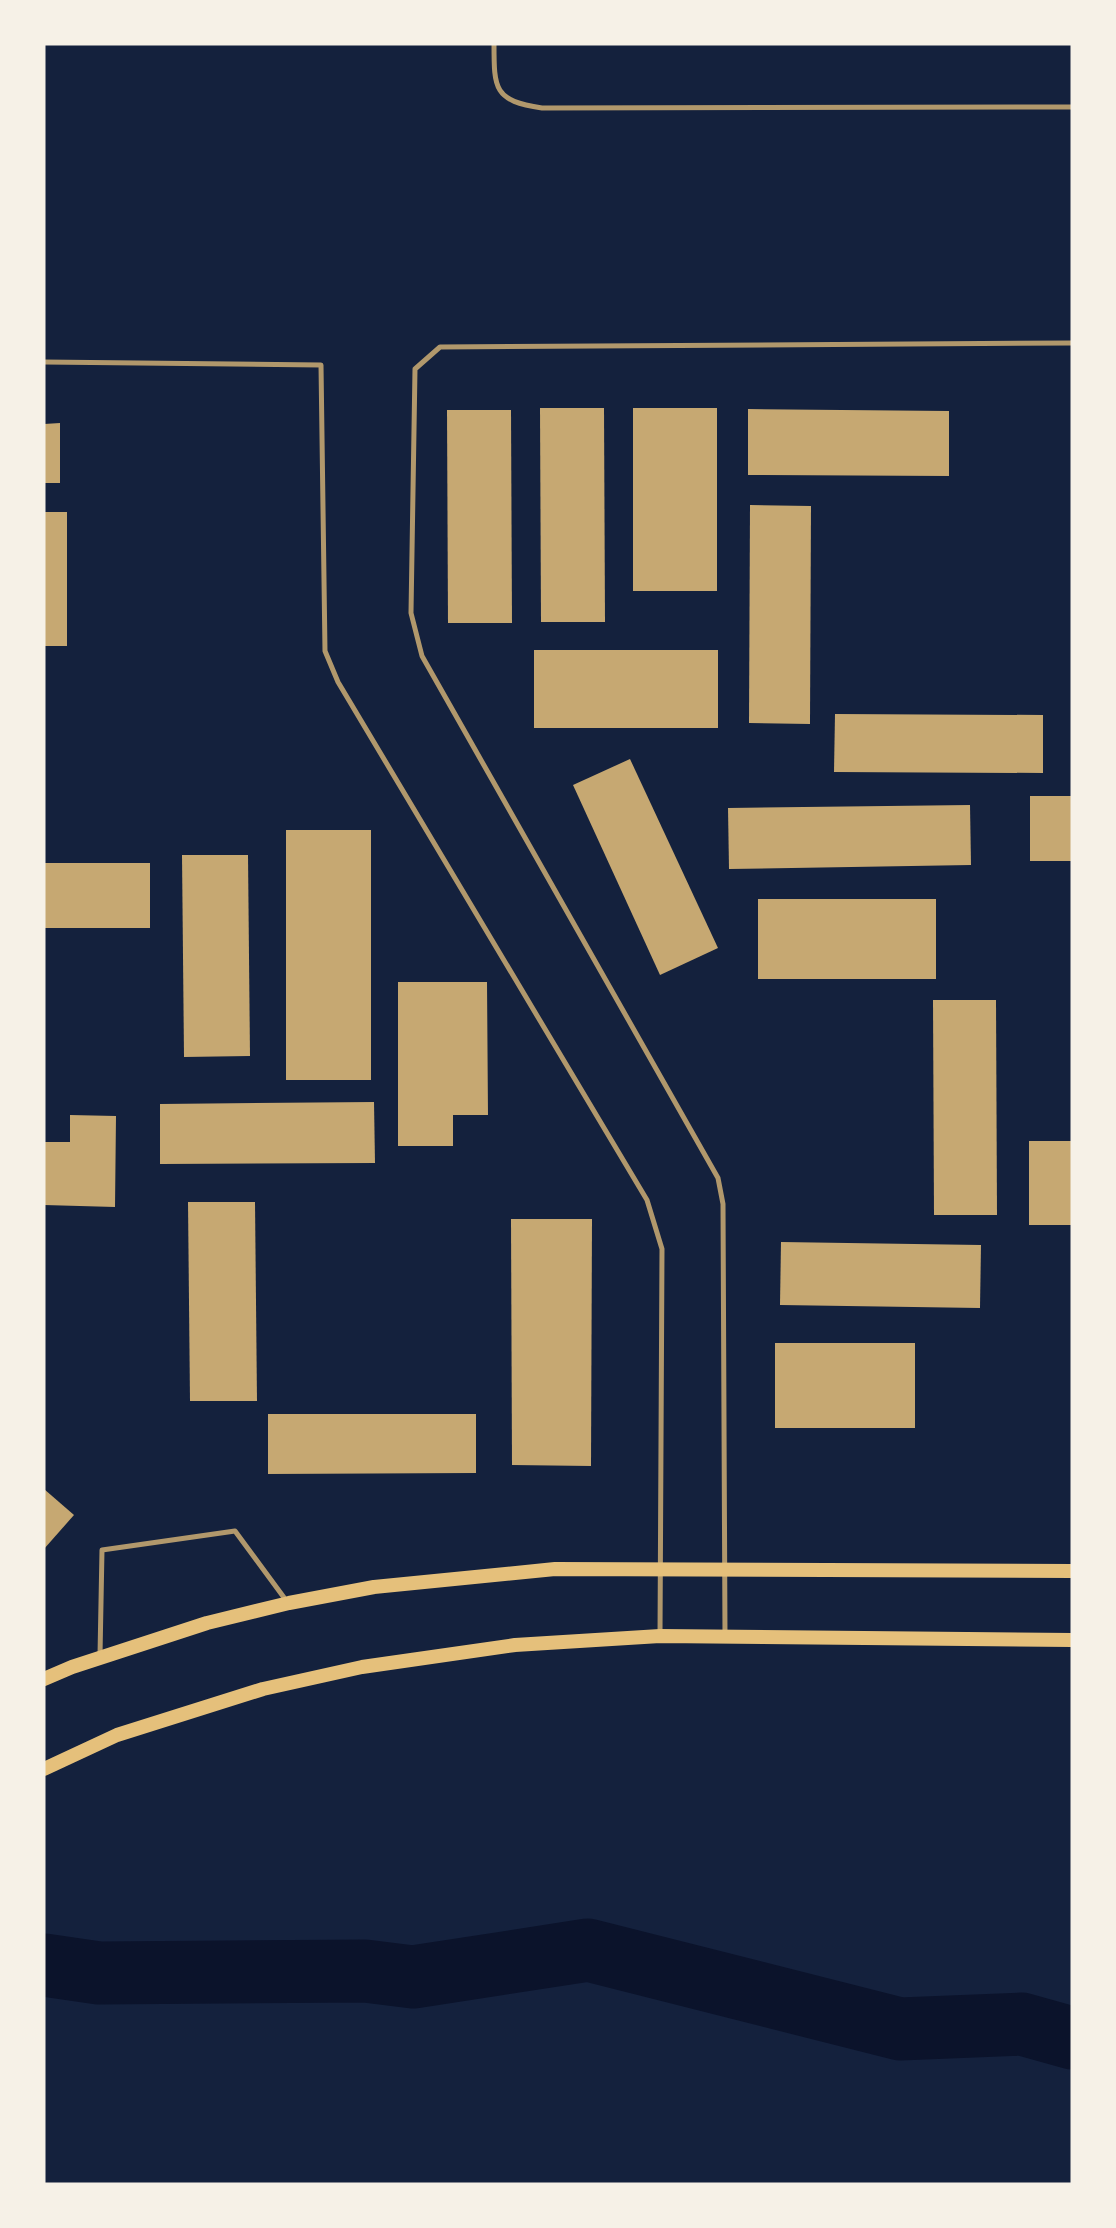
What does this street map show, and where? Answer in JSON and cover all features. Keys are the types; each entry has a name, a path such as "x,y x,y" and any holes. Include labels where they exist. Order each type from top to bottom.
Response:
{"main road":[{"path":"44,1679 207,1623 289,1603 374,1587 555,1569 1072,1570"},
{"path":"44,1769 117,1735 263,1689 362,1667 515,1645 660,1636 1072,1640"}],"lane":[{"path":"494,44 494,74 503,96 516,104 541,108 1072,107"},
{"path":"726,1637 723,1204 718,1178 422,656 411,613 415,369 440,348 1072,343"},
{"path":"44,362 321,365 325,651 338,682 647,1200 662,1249 660,1636"},
{"path":"100,1658 102,1549 235,1531 289,1603"}],"building":[{"path":"540,408 604,408 605,622 541,622"},
{"path":"633,408 717,408 717,591 633,591"},
{"path":"748,409 949,411 949,476 748,475"},
{"path":"447,410 511,410 512,623 448,623"},
{"path":"60,423 60,483 44,483 44,424"},
{"path":"750,505 811,506 810,724 749,723"},
{"path":"44,512 67,512 67,646 44,646"},
{"path":"534,650 718,650 718,728 534,728"},
{"path":"835,714 1043,715 1043,773 834,772"},
{"path":"630,759 718,948 660,975 573,785"},
{"path":"1030,796 1072,796 1072,861 1030,861"},
{"path":"970,805 971,865 729,869 728,808"},
{"path":"286,830 371,830 371,1080 286,1080"},
{"path":"182,855 248,855 250,1056 184,1057"},
{"path":"44,863 150,863 150,928 44,928"},
{"path":"758,899 936,899 936,979 758,979"},
{"path":"398,982 487,982 488,1115 453,1115 453,1146 398,1146"},
{"path":"933,1000 996,1000 997,1215 934,1215"},
{"path":"374,1102 375,1163 160,1164 160,1104"},
{"path":"70,1115 116,1116 115,1207 44,1205 44,1142 70,1142"},
{"path":"1029,1141 1072,1141 1072,1225 1029,1225"},
{"path":"188,1202 255,1202 257,1401 190,1401"},
{"path":"511,1219 592,1219 591,1466 512,1465"},
{"path":"781,1242 981,1245 980,1308 780,1305"},
{"path":"775,1343 915,1343 915,1428 775,1428"},
{"path":"268,1414 476,1414 476,1473 268,1474"},
{"path":"44,1489 74,1515 44,1549"}],"waterway":[{"path":"44,1965 99,1973 365,1971 413,1977 588,1950 900,2029 1022,2024 1072,2038"}]}
